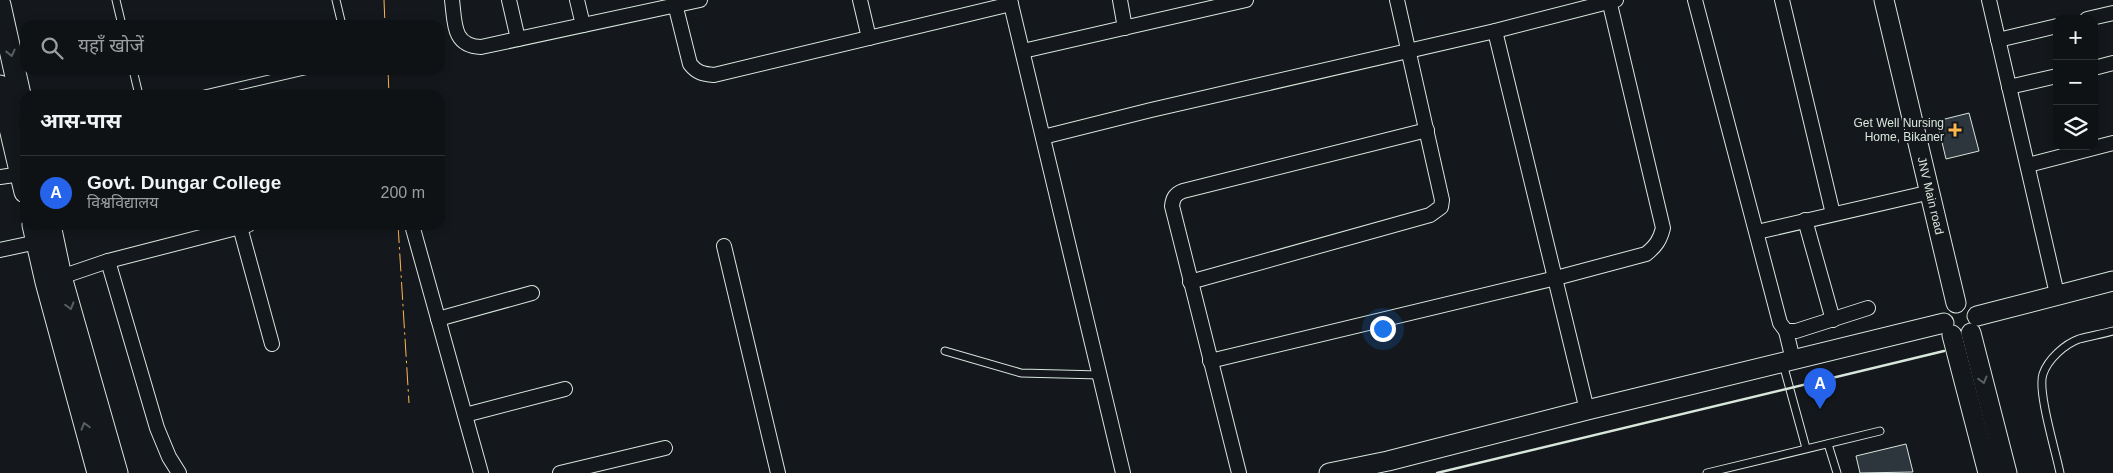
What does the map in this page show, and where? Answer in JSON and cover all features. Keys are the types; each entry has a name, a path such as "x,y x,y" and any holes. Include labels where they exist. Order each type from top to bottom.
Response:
{"main road":[{"path":"0,5 20,95"},
{"path":"0,86 16,138 20,164"},
{"path":"51,230 61,277 117,473"},
{"path":"35,234 46,282 98,473"}],"street":[{"path":"452,0 457,34 464,43 481,47 675,2 700,0"},
{"path":"509,0 518,39"},
{"path":"577,0 582,25"},
{"path":"860,0 869,38"},
{"path":"1120,0 1126,28"},
{"path":"1023,51 1246,0"},
{"path":"1190,282 1430,215 1437,212 1441,207 1442,200 1397,0"},
{"path":"1043,136 1495,31 1612,0 1663,228 1654,248 1646,254 1556,278 1210,361"},
{"path":"1695,0 1780,323 1786,331 1788,362"},
{"path":"1782,0 1833,214"},
{"name":"JNV Main road","path":"1884,0 1956,303 1946,311 1961,327"},
{"path":"1988,0 2057,294"},
{"path":"675,2 690,64 695,71 714,75 1011,2 1123,473"},
{"path":"2098,16 2113,13"},
{"path":"1998,40 2053,27"},
{"path":"1495,31 1587,410"},
{"path":"2098,67 2113,63"},
{"path":"2009,87 2053,77"},
{"path":"1239,473 1190,282 1172,206 1173,199 1177,194 1426,130"},
{"path":"2028,164 2113,143"},
{"path":"0,177 20,182"},
{"path":"1757,232 1931,192"},
{"path":"1805,220 1833,320"},
{"path":"61,277 108,261 228,230"},
{"path":"245,230 272,344"},
{"path":"413,230 481,473"},
{"path":"0,250 35,234"},
{"path":"724,246 778,473"},
{"path":"108,261 157,428 169,457 179,473"},
{"path":"1329,473 1388,461 1587,410 1788,362 1961,327 2057,294 2113,281"},
{"path":"438,319 532,293"},
{"path":"1786,331 1796,332 1868,308"},
{"path":"1961,327 1988,473"},
{"path":"1961,327 2007,473"},
{"path":"465,415 565,389"},
{"path":"560,473 665,448"}],"lane":[{"path":"116,0 121,20"},
{"path":"336,0 341,20"},
{"path":"134,75 138,90"},
{"path":"223,90 287,75"},
{"path":"2060,473 2042,389 2043,374 2050,361 2064,348 2078,340 2113,331"},
{"path":"945,351 1021,373 1100,375"},
{"path":"1788,362 1806,448"},
{"path":"1707,473 1880,430"},
{"path":"1828,444 1838,473"}],"building":[{"path":"1969,113 1979,151 1946,159 1937,121"},
{"path":"1906,444 1913,472 1860,473 1856,456"}],"wall":[{"path":"1437,473 1944,351"}],"power":[{"path":"384,0 385,20"},
{"path":"388,75 389,90"},
{"path":"398,230 409,403"}],"place":[{"name":"Get Well Nursing Home, Bikaner","path":"1955,130"},
{"name":"Govt. Dungar College","path":"1820,409"}]}
